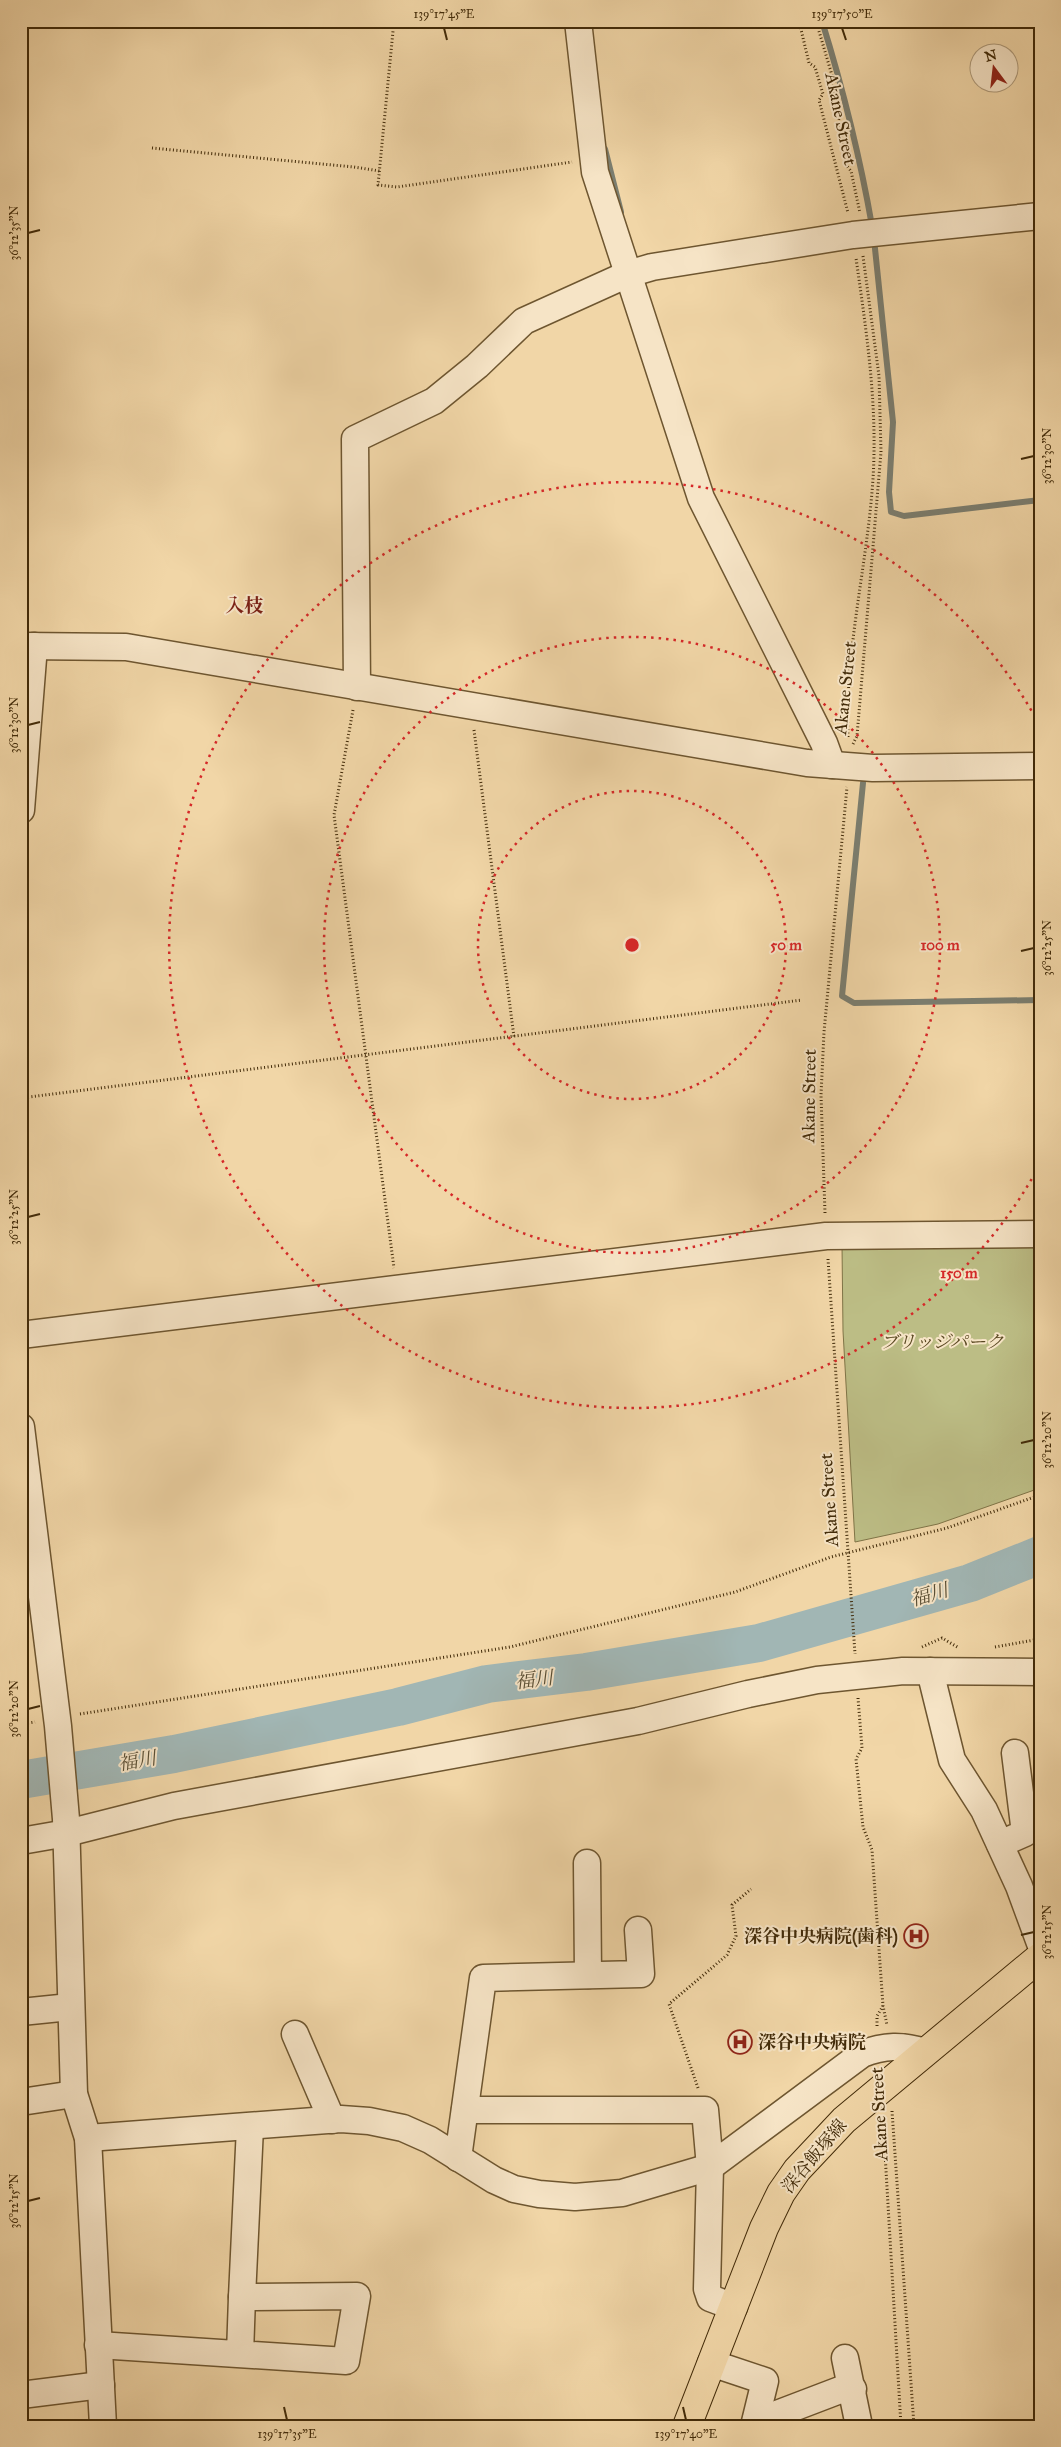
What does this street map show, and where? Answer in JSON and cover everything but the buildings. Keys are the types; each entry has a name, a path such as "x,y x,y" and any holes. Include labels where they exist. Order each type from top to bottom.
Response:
{"main road":[{"name":"深谷飯塚線","path":"687,2426 764,2228 781,2193 818,2146 844,2120 1040,1957"}],"street":[{"path":"578,24 593,158 700,498 824,743 843,766"},
{"path":"357,687 355,439 434,401 477,366 524,321 628,274 697,258 853,235 1040,216"},
{"path":"21,810 28,646 126,647 769,758 873,768 1040,766"},
{"path":"21,1335 826,1236 1040,1234"},
{"path":"21,1427 57,1722 66,1826 74,2094 88,2138 103,2426"},
{"path":"930,1671 952,1760 984,1810 1019,1886 1040,1943"},
{"path":"21,1841 66,1826 638,1721 748,1694 817,1680 866,1674 930,1671 1040,1672"},
{"path":"1000,1844 1025,1833 1015,1753"},
{"path":"587,1863 588,1975"},
{"path":"458,2158 483,1978 641,1974 638,1930"},
{"path":"21,2012 70,2007"},
{"path":"295,2034 332,2120"},
{"path":"88,2138 332,2120 369,2120 403,2128 430,2140 494,2180 514,2189 539,2194 574,2197 622,2193 710,2167 862,2054 889,2046 907,2046 925,2052"},
{"path":"21,2102 74,2094"},
{"path":"465,2110 705,2110 710,2167 707,2289 710,2298 734,2307"},
{"path":"240,2354 250,2127"},
{"path":"98,2345 346,2361 357,2296 242,2297"},
{"path":"845,2358 853,2389 859,2426"},
{"path":"711,2363 765,2381 755,2423"},
{"path":"21,2395 101,2385"},
{"path":"755,2423 840,2390 853,2389"}],"path":[{"path":"394,21 378,185 397,187 593,158"},
{"name":"Akane Street","path":"798,21 809,64 815,67 823,94 819,100 849,217"},
{"path":"816,21 834,82 833,87 840,115 839,129 848,166 851,171 860,216"},
{"path":"152,148 380,171"},
{"name":"Akane Street","path":"843,766 857,736 881,452 880,376 862,254"},
{"name":"Akane Street","path":"825,1220 821,1094 824,1032 843,766 848,736 854,625 872,491 874,413 872,377 855,255"},
{"path":"357,687 334,814 397,1289"},
{"path":"472,707 514,1037"},
{"path":"21,1098 802,1000"},
{"name":"Akane Street","path":"828,1255 847,1564 856,1663"},
{"path":"21,1724 57,1722 510,1647 736,1592 847,1553 947,1528 1040,1495"},
{"name":"Akane Street","path":"858,1692 862,1748 856,1759 863,1827 872,1850 883,2006 889,2046"},
{"path":"705,2110 668,2004 727,1955 736,1936 732,1905 751,1888"},
{"name":"Akane Street","path":"886,2085 901,2426"},
{"name":"Akane Street","path":"886,2085 914,2426"}],"green space":[{"name":"ブリッジパーク","path":"1040,1242 1040,1488 938,1524 855,1542 843,1331 842,1245"}],"waterway":[{"path":"822,21 850,123 872,226"},
{"path":"605,149 621,212"},
{"path":"874,239 893,422 889,492 891,512 904,516 1040,500"},
{"path":"863,783 842,996 854,1003 1040,1000"},
{"name":"福川","path":"21,1780 174,1754 398,1707 487,1684 586,1672 759,1643 970,1583 1040,1555"}],"place":[{"name":"深谷中央病院(歯科)","path":"916,1936"},
{"name":"深谷中央病院","path":"740,2042"}],"district":[{"name":"入枝","path":"244,605"}]}
